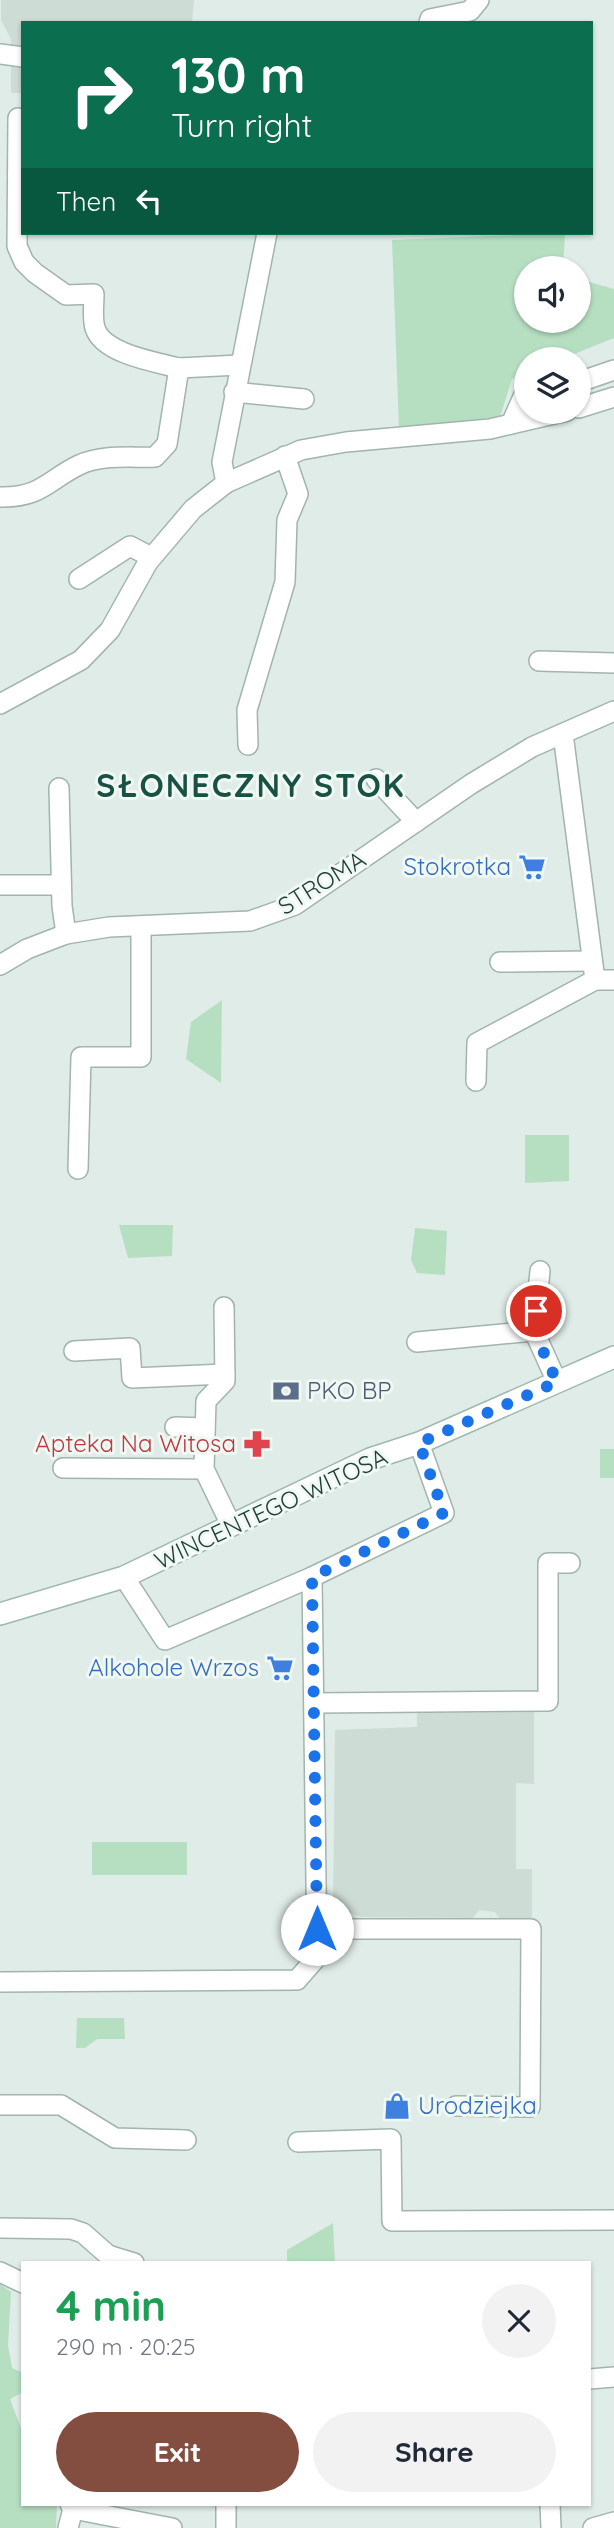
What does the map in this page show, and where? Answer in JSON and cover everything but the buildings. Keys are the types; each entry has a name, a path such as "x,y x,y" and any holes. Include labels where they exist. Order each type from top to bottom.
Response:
{"street":[{"path":"430,21 470,11 480,0"},
{"path":"0,54 21,57"},
{"path":"13,118 18,250 35,273 66,295 94,294 95,327 101,340 124,353 179,368 239,365"},
{"path":"226,483 222,462 265,241"},
{"path":"0,497 33,493 80,465 100,459 155,457 167,444 179,368"},
{"path":"591,378 614,370"},
{"path":"234,392 304,399"},
{"path":"591,404 614,397"},
{"path":"511,424 514,417"},
{"path":"0,705 81,660 110,630 151,557 193,509 226,483 262,464 285,456 345,442 433,436 514,423"},
{"path":"248,745 247,710 285,582 287,520 298,494 285,456"},
{"path":"79,579 130,546 151,557"},
{"path":"538,661 614,663"},
{"name":"STROMA","path":"0,965 27,948 66,934 141,926 250,921 274,914 295,905 471,784 532,747 614,711"},
{"path":"563,734 600,974"},
{"path":"376,779 416,821"},
{"path":"59,788 61,884 66,934"},
{"path":"0,885 61,884"},
{"path":"78,1169 81,1057 141,1057 141,926"},
{"path":"500,962 600,974"},
{"path":"476,1081 477,1042 600,974"},
{"path":"540,1271 534,1331 557,1382"},
{"path":"224,1307 225,1381 206,1401 204,1469 231,1525"},
{"path":"417,1342 534,1331"},
{"path":"74,1351 130,1348 132,1378 225,1374"},
{"name":"WINCENTEGO WITOSA","path":"0,1614 124,1577 370,1459 419,1443 614,1357"},
{"path":"175,1427 205,1428"},
{"path":"124,1577 165,1640 312,1577 444,1513 419,1443"},
{"path":"63,1468 204,1469"},
{"path":"316,1703 548,1701 548,1563 570,1563"},
{"path":"0,1982 298,1980 317,1957 316,1703 312,1577"},
{"path":"317,1929 531,1929 530,2107 456,2106"},
{"path":"0,2105 61,2105 115,2138 186,2140"},
{"path":"298,2142 391,2139 392,2221 614,2220"},
{"path":"0,2228 71,2229 83,2233 108,2255 128,2261"},
{"path":"0,2272 21,2282"},
{"path":"591,2379 614,2377"},
{"path":"226,2506 226,2528"},
{"path":"550,2506 551,2528"},
{"path":"70,2514 172,2528"},
{"path":"593,2528 614,2522"}],"shaded area":[{"path":"1,0 194,0 192,21 21,21 21,93 11,93 11,39 1,20"},
{"path":"534,1712 534,1784 516,1783 516,1869 532,1869 532,1919 500,1919 495,1912 479,1910 473,1918 361,1917 333,1906 335,1730 417,1727 417,1713"}],"green space":[{"path":"565,235 564,256 514,256 514,333 591,333 591,282 614,289 614,338 591,347 514,347 514,378 500,417 399,429 392,240"},
{"path":"222,1000 221,1083 186,1059 191,1022"},
{"path":"525,1135 569,1135 569,1181 525,1183"},
{"path":"119,1225 173,1225 172,1256 128,1258"},
{"path":"415,1228 447,1231 445,1275 417,1273 411,1260"},
{"path":"600,1449 614,1449 614,1478 600,1478"},
{"path":"92,1842 187,1842 187,1875 92,1875"},
{"path":"77,2018 124,2018 125,2039 97,2039 85,2048 76,2048"},
{"path":"333,2223 335,2261 287,2261 287,2250"},
{"path":"0,2284 11,2292 8,2345 12,2368 21,2372 21,2393 10,2399 21,2429 21,2506 57,2506 56,2528 0,2528"}],"place":[{"name":"Stokrotka","path":"532,867"},
{"name":"PKO BP","path":"286,1391"},
{"name":"Apteka Na Witosa","path":"257,1444"},
{"name":"Alkohole Wrzos","path":"280,1668"},
{"name":"Urodziejka","path":"397,2106"}],"district":[{"name":"SŁONECZNY STOK","path":"251,786"}],"route":[{"path":"317,1929 316,1703 312,1577 444,1513 419,1443 557,1382 534,1331 536,1311"}]}
